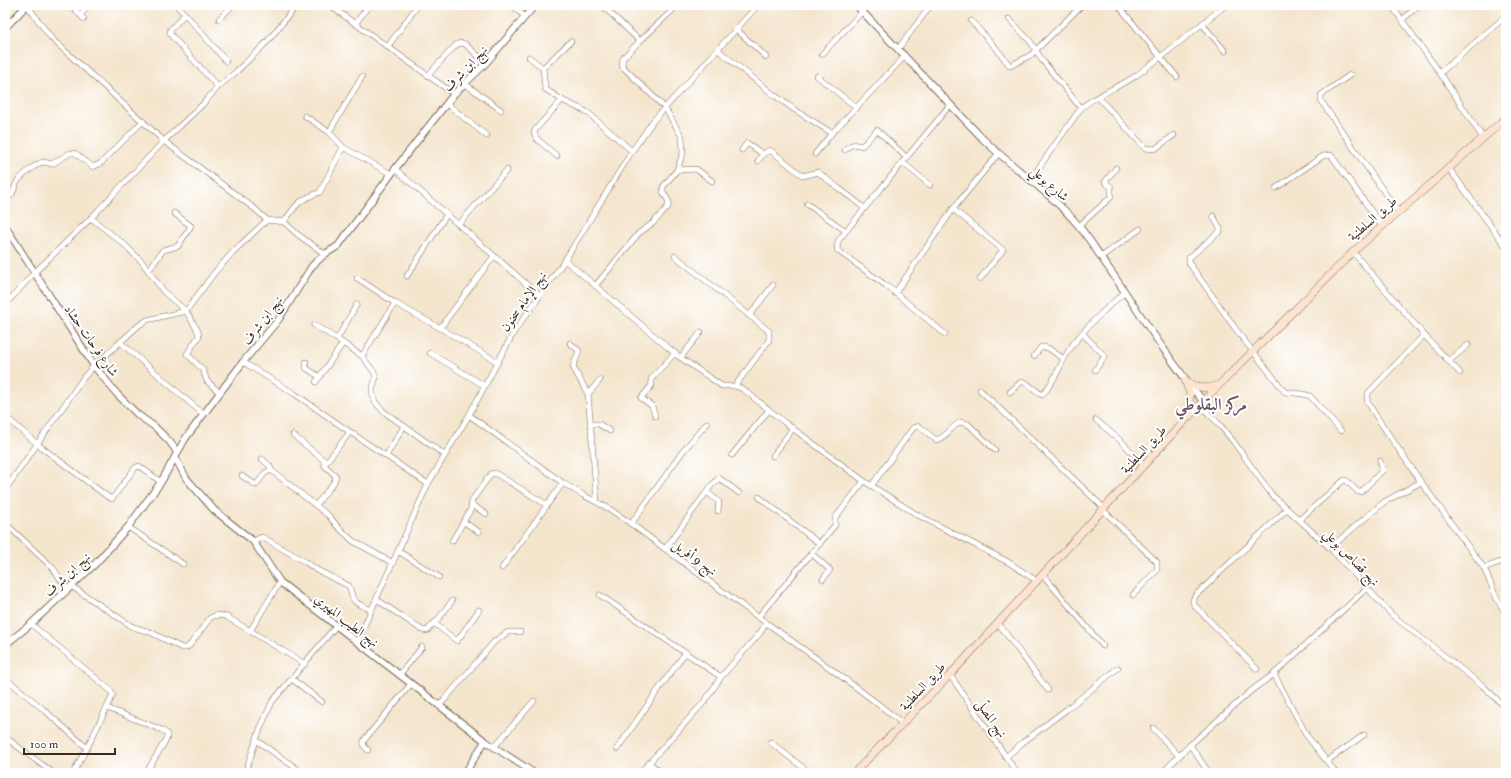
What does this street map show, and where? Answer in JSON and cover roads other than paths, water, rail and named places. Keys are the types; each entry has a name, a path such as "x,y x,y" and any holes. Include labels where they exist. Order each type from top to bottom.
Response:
{"main road":[{"name":"طريق السلطنية","path":"854,773 950,675 1202,403 1353,252 1448,167 1506,118"},
{"path":"1185,380 1191,385 1199,388 1207,388 1222,383"},
{"path":"1185,380 1190,394 1190,416"}],"street":[{"path":"71,5 82,17 89,5"},
{"path":"219,19 233,5"},
{"path":"6,303 34,273 91,218 164,141 203,104 218,87 266,43 297,5"},
{"path":"329,5 454,94"},
{"path":"356,23 369,5"},
{"path":"388,46 418,5"},
{"path":"512,5 525,17"},
{"name":"نهج ابن شرف","path":"5,645 31,624 96,563 128,527 161,482 185,439 243,362 279,319 312,266 325,254 338,246 395,168 454,94 486,63 535,5"},
{"path":"606,5 606,9 640,41"},
{"path":"596,285 639,234 653,223 668,207 669,202 663,192 663,187 677,170 683,153 682,138 666,108 622,66 623,58 678,5"},
{"name":"نهج الإمام سحنون","path":"357,642 428,484 469,415 514,332 565,260 632,151 653,121 758,5"},
{"name":"شارع بوعلي","path":"856,5 998,154 1063,208 1079,226 1202,403"},
{"path":"898,48 931,5"},
{"path":"971,20 1010,66 1035,51 1082,5"},
{"path":"1118,5 1177,77"},
{"path":"1030,180 1081,108 1089,101 1119,86 1161,57 1226,5"},
{"path":"1391,5 1440,73 1483,138"},
{"path":"1402,20 1419,5"},
{"path":"5,28 25,6 51,38 164,141 255,209 267,220 284,222 297,234 325,254"},
{"path":"178,6 226,61"},
{"path":"822,54 862,12"},
{"path":"185,14 170,30 170,34 218,87"},
{"path":"1440,73 1506,16"},
{"path":"1009,19 1030,41 1035,51 1081,108"},
{"path":"1202,24 1225,51"},
{"path":"736,29 766,57"},
{"path":"543,68 571,41"},
{"path":"428,75 456,45 460,43 465,44 486,63"},
{"path":"718,50 794,110 832,133"},
{"path":"815,154 832,133 905,56"},
{"path":"529,57 543,68 545,89 562,100 587,112 632,151"},
{"path":"1350,75 1321,95 1321,101 1398,212"},
{"path":"817,76 857,108"},
{"path":"329,132 362,77"},
{"path":"465,84 501,110"},
{"path":"1098,97 1145,148 1155,149 1174,135"},
{"path":"557,156 537,139 534,133 562,100"},
{"path":"447,104 487,136"},
{"path":"945,334 895,293 837,250 838,241 950,105"},
{"path":"304,116 329,132 343,147 391,174"},
{"path":"5,200 12,196 18,182 22,177 42,162 52,164 70,153 75,152 93,167 97,166 142,121"},
{"path":"845,150 850,145 855,144 862,146 877,130 904,160 930,185"},
{"path":"742,150 747,143 763,154"},
{"path":"284,222 301,200 320,192 343,147"},
{"path":"758,161 763,154 770,150 803,176 818,172 835,186 843,190 864,208"},
{"path":"895,293 953,209 998,154"},
{"path":"1276,188 1323,156 1331,155 1382,226"},
{"path":"1448,167 1506,247"},
{"path":"395,168 540,296"},
{"path":"1079,226 1111,197 1111,187 1105,182 1116,168"},
{"path":"677,170 696,169 712,181"},
{"path":"459,224 508,170"},
{"path":"807,204 846,231"},
{"path":"953,209 1003,250 980,279"},
{"path":"149,270 163,250 178,246 191,226 174,213"},
{"path":"408,276 447,214"},
{"path":"1213,216 1220,228 1220,231 1189,258 1188,262 1253,352 1285,392 1310,396 1341,431"},
{"path":"91,218 125,245 149,270 164,292 186,311 198,331 199,336 187,354 203,370 207,381 220,393"},
{"path":"5,490 84,377 94,366 147,320 186,311 215,272 234,251 267,220"},
{"name":"شارع فرحات حشاد","path":"5,226 94,366 117,394 138,415 155,427 170,442 176,455"},
{"path":"1101,257 1140,229"},
{"path":"1353,252 1424,336 1460,373"},
{"path":"440,328 494,256"},
{"path":"675,256 748,316 769,331 769,340 735,386"},
{"path":"565,260 681,358 722,386 735,386 743,389 792,428 864,481 872,484 916,514 1008,562 1037,581"},
{"path":"357,278 498,362"},
{"path":"748,316 773,285"},
{"path":"1010,392 1021,382 1025,382 1042,395 1056,377 1057,371 1064,359 1083,334 1125,292"},
{"path":"362,356 395,302"},
{"path":"336,339 357,304"},
{"path":"314,326 362,356 376,377 372,391 375,402 404,426 445,455"},
{"path":"681,358 701,332"},
{"path":"1083,334 1105,356 1094,370"},
{"path":"1424,336 1368,393 1367,400 1376,416 1421,482 1484,568 1497,599 1506,614"},
{"path":"120,342 203,414"},
{"path":"316,382 343,343"},
{"path":"570,343 579,351 573,367 588,394 597,502"},
{"path":"1449,361 1468,345"},
{"path":"1034,356 1041,348 1048,348 1064,359"},
{"path":"430,353 485,386"},
{"path":"655,416 652,406 641,398 652,385 651,379 675,353"},
{"path":"243,362 295,394 428,484"},
{"path":"306,362 306,368 320,377"},
{"path":"588,394 600,380"},
{"path":"980,390 1157,562 1157,570 1133,594"},
{"name":"نهج قصّاص بوعلي","path":"1202,403 1243,454 1272,495 1330,548 1392,614 1483,686 1506,708"},
{"path":"732,454 769,410"},
{"name":"نهج 9 أفريل","path":"469,415 563,482 631,524 759,616 766,623 838,673 903,724"},
{"path":"5,416 37,444 108,498 112,499 135,468 139,466 161,482"},
{"path":"1096,420 1122,442 1144,464"},
{"path":"872,484 913,428 919,426 936,440 941,439 955,424 960,422 968,424 995,450"},
{"path":"631,524 683,451 707,423"},
{"path":"591,424 599,424 610,431"},
{"path":"386,456 404,426"},
{"path":"772,456 792,428"},
{"path":"316,505 334,482 336,476 324,465 350,432"},
{"path":"293,435 326,462"},
{"name":"نهج الطيب المهيري","path":"176,455 186,478 214,510 253,541 280,582 485,741 534,773"},
{"path":"262,459 270,466 271,470 329,516 338,528 353,541 393,563"},
{"path":"1300,519 1344,480 1346,480 1358,492 1362,492 1383,470 1380,461"},
{"path":"242,476 256,485 265,473 271,470"},
{"path":"452,541 471,509 472,500 491,474 495,473 547,505"},
{"path":"665,549 719,478 739,493"},
{"path":"759,616 835,525 835,518 864,481"},
{"path":"502,568 563,482"},
{"path":"1330,548 1384,502 1421,482"},
{"path":"707,492 719,502 718,511"},
{"path":"758,497 820,544"},
{"path":"472,505 486,514"},
{"path":"1258,669 1194,605 1193,600 1196,595 1287,509"},
{"path":"464,522 479,532"},
{"path":"5,523 53,568 69,587 133,627 150,632 182,648 186,648 213,616 219,615 227,617 305,664"},
{"path":"128,527 183,564"},
{"path":"253,541 262,537 317,570 349,586 352,591 354,601 372,610"},
{"path":"398,551 439,577"},
{"path":"812,554 830,570 823,579"},
{"path":"1484,568 1506,560"},
{"path":"1043,575 1103,646"},
{"path":"250,631 280,582"},
{"path":"1162,773 1190,745 1252,690 1274,674 1368,588"},
{"path":"600,595 721,677"},
{"path":"376,599 422,630 427,631 452,601"},
{"path":"434,623 457,641 479,610"},
{"path":"640,773 705,701 721,677 766,623"},
{"path":"998,623 1048,690"},
{"path":"31,624 113,694 73,773"},
{"path":"245,773 256,740 272,702 336,626"},
{"path":"439,706 494,642 508,632 520,632"},
{"path":"400,674 422,647"},
{"path":"617,749 686,652"},
{"path":"1006,757 1118,668"},
{"path":"1274,674 1307,736 1336,773"},
{"name":"نهج المصلّى","path":"950,675 1017,773"},
{"path":"5,678 42,708 87,748"},
{"path":"292,679 322,702"},
{"path":"368,750 363,745 363,742 411,684"},
{"path":"494,747 534,701"},
{"path":"107,708 162,730 166,734 167,738 146,773"},
{"path":"1153,728 1179,756"},
{"path":"1327,761 1364,735"},
{"path":"5,737 53,773"},
{"path":"256,740 303,773"},
{"path":"465,773 485,741"},
{"path":"770,742 810,773"},
{"path":"1190,745 1209,773"},
{"path":"649,763 662,773"}],"district":[{"name":"مركز البقلوطي","path":"1211,404"}]}
